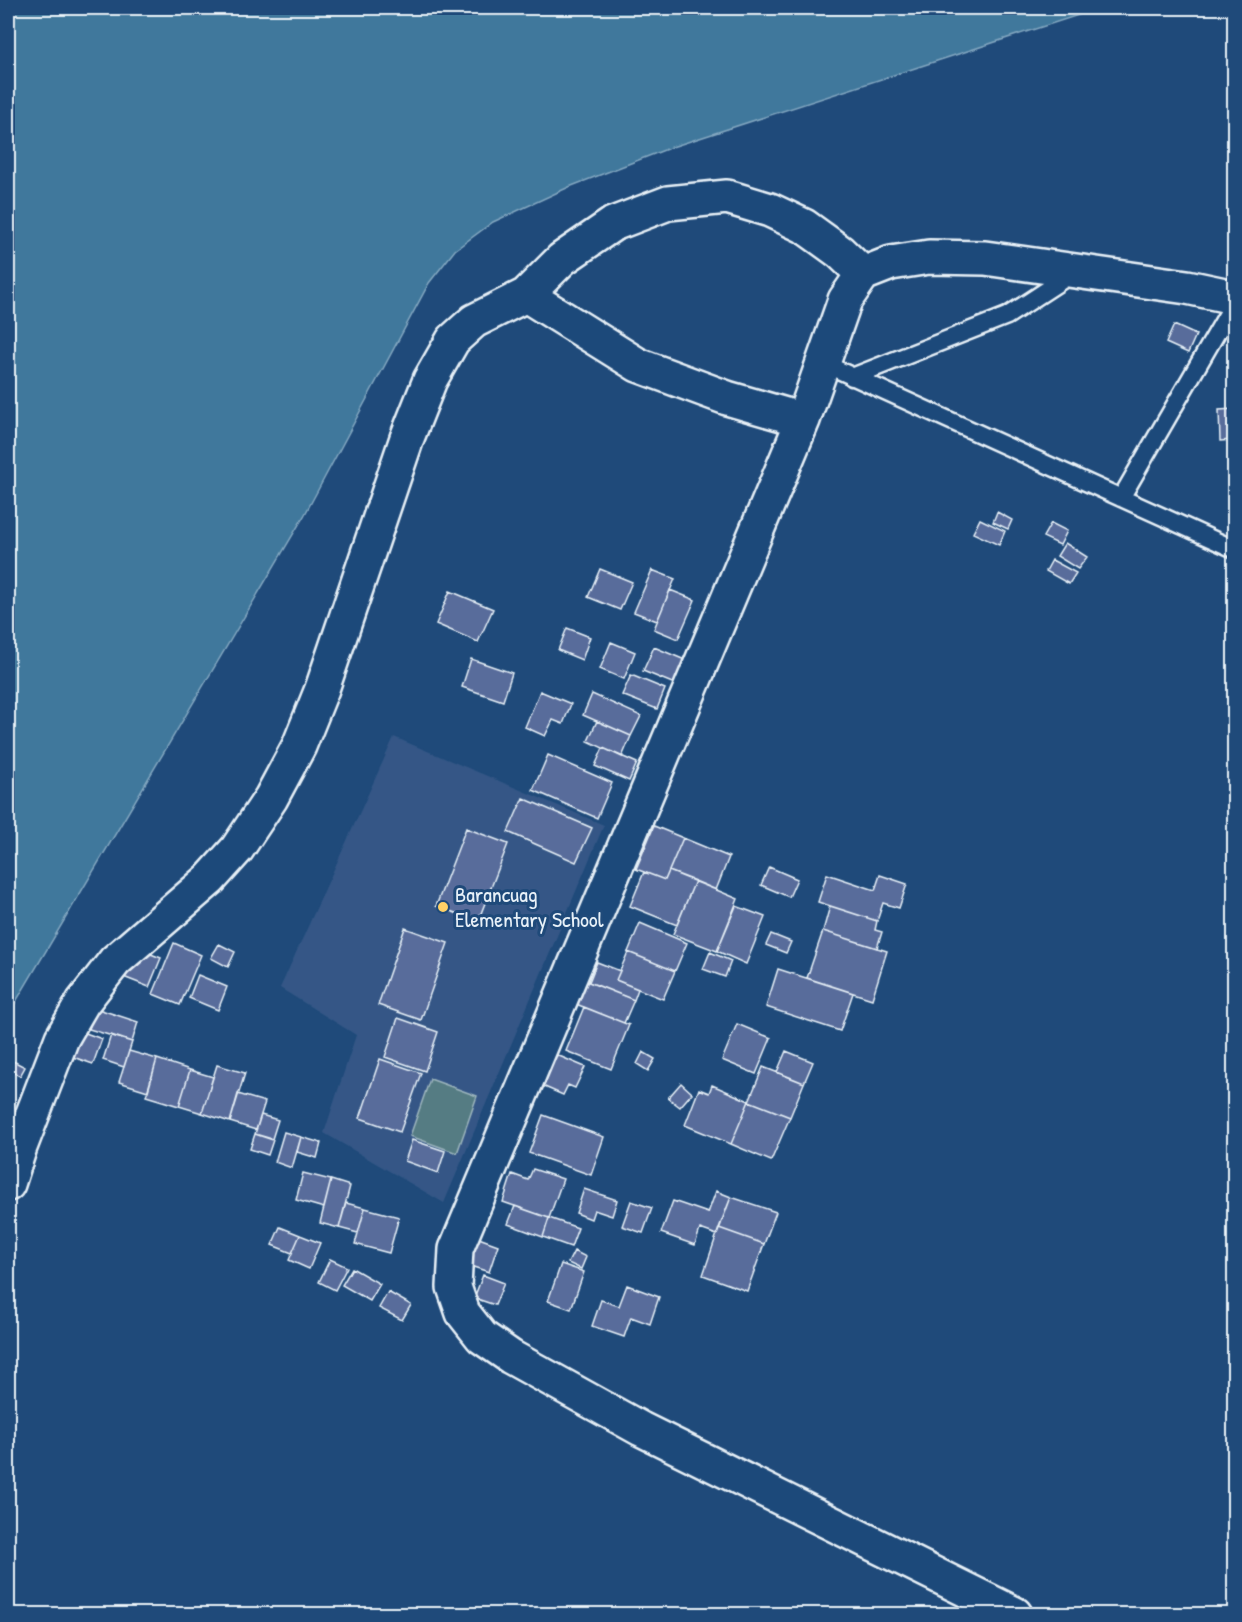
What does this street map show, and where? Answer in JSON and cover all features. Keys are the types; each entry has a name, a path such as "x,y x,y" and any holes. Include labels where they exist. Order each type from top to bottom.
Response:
{"street":[{"path":"8,1184 62,1038 83,1002 115,961 210,879 237,849 270,798 299,746 322,689 407,438 430,380 453,340 474,321 526,295 562,259 613,224 668,204 727,196 770,210 804,226 840,252 863,274"},
{"path":"1015,1614 641,1429 511,1358 482,1337 463,1313 454,1287 456,1249 804,420 845,300 863,274 891,264 929,257 985,258 1187,287 1234,297"},
{"path":"526,295 638,365 727,398 804,420"}],"lane":[{"path":"852,377 1006,316 1077,271"},
{"path":"1121,498 1234,303"},
{"path":"823,363 1234,549"}],"shaded area":[{"path":"8,8 1100,8 672,147 569,187 493,222 455,250 429,283 304,516 8,1015"},
{"name":"Barancuag Elementary School","path":"394,737 604,825 444,1203 324,1133 356,1035 280,988"}],"green space":[{"path":"430,1079 477,1096 457,1153 410,1136"}],"building":[{"path":"1174,325 1196,335 1188,353 1166,343"},
{"path":"1234,409 1234,440 1220,441 1219,410"},
{"path":"997,512 1012,520 1008,529 993,522"},
{"path":"980,519 1005,531 999,545 973,533"},
{"path":"1051,523 1067,531 1060,545 1043,537"},
{"path":"1065,543 1087,557 1078,569 1057,556"},
{"path":"1052,560 1076,573 1069,584 1046,571"},
{"path":"600,569 632,582 620,610 588,597"},
{"path":"652,570 675,579 657,621 634,612"},
{"path":"670,590 695,600 678,639 654,629"},
{"path":"450,591 493,609 478,642 436,624"},
{"path":"567,628 590,637 582,660 558,650"},
{"path":"611,642 635,652 624,679 600,669"},
{"path":"654,647 692,663 682,687 643,671"},
{"path":"471,659 512,673 503,701 462,687"},
{"path":"631,675 665,689 657,709 622,695"},
{"path":"540,691 571,704 563,724 553,720 545,736 525,727"},
{"path":"592,694 641,716 631,736 583,715"},
{"path":"597,721 631,736 622,757 588,741"},
{"path":"603,748 637,763 629,781 595,766"},
{"path":"548,755 612,783 597,818 533,790"},
{"path":"523,798 592,828 576,862 508,832"},
{"path":"654,826 683,838 665,880 636,869"},
{"path":"466,828 508,844 478,921 436,906"},
{"path":"683,838 729,857 716,890 669,871"},
{"path":"769,867 797,879 789,897 761,885"},
{"path":"669,871 695,881 677,925 630,906 644,872 665,880"},
{"path":"827,874 875,890 880,875 907,884 899,908 883,903 877,921 818,902"},
{"path":"695,881 738,899 717,951 673,934"},
{"path":"736,906 765,917 746,964 717,951"},
{"path":"830,906 877,921 875,930 882,932 877,948 823,931"},
{"path":"640,923 687,943 675,971 628,952"},
{"path":"405,928 448,943 421,1020 378,1005"},
{"path":"823,931 887,951 872,999 807,978"},
{"path":"771,934 791,942 786,953 766,945"},
{"path":"174,943 201,955 180,1005 153,994"},
{"path":"219,944 235,952 228,967 211,958"},
{"path":"133,947 161,958 149,987 121,976"},
{"path":"628,952 675,971 663,999 616,980"},
{"path":"710,952 731,961 725,977 703,969"},
{"path":"597,962 620,971 616,980 638,989 634,1000 589,982"},
{"path":"778,969 853,993 840,1031 766,1007"},
{"path":"198,975 227,987 218,1010 189,998"},
{"path":"581,979 634,1000 624,1023 571,1002"},
{"path":"584,1007 629,1025 611,1069 566,1051"},
{"path":"95,1008 138,1022 132,1042 89,1029"},
{"path":"398,1018 438,1032 425,1071 385,1057"},
{"path":"737,1024 771,1038 756,1074 722,1060"},
{"path":"80,1031 102,1039 93,1064 70,1056"},
{"path":"111,1035 132,1042 124,1067 103,1060"},
{"path":"545,1050 585,1067 575,1088 568,1085 563,1095 531,1081"},
{"path":"129,1051 157,1059 148,1091 119,1082"},
{"path":"786,1051 813,1062 804,1083 777,1072"},
{"path":"643,1052 655,1059 648,1071 637,1064"},
{"path":"157,1059 190,1070 179,1106 146,1096"},
{"path":"380,1059 421,1073 400,1132 360,1118"},
{"path":"11,1060 25,1067 20,1076 8,1070"},
{"path":"217,1065 245,1073 230,1122 202,1113"},
{"path":"763,1067 804,1083 790,1117 749,1101"},
{"path":"190,1070 213,1077 202,1113 179,1106"},
{"path":"681,1083 692,1093 680,1107 668,1098"},
{"path":"712,1085 749,1101 731,1144 685,1125 699,1089 709,1093"},
{"path":"238,1094 265,1102 256,1130 230,1122"},
{"path":"749,1101 790,1117 771,1161 731,1144"},
{"path":"261,1115 278,1120 272,1139 255,1134"},
{"path":"543,1115 604,1137 591,1175 529,1153"},
{"path":"284,1132 301,1137 292,1168 275,1162"},
{"path":"255,1134 273,1140 268,1155 250,1149"},
{"path":"301,1137 321,1143 317,1158 297,1152"},
{"path":"412,1140 445,1151 438,1173 405,1161"},
{"path":"533,1169 563,1179 549,1218 503,1202 512,1174 528,1180"},
{"path":"303,1173 331,1180 324,1208 296,1200"},
{"path":"331,1180 350,1186 339,1228 320,1223"},
{"path":"584,1189 617,1200 612,1216 594,1210 591,1219 576,1213"},
{"path":"716,1191 731,1197 717,1235 700,1229 695,1245 661,1233 673,1201 708,1213"},
{"path":"731,1197 776,1212 764,1244 719,1228"},
{"path":"631,1201 652,1208 643,1233 622,1226"},
{"path":"346,1203 365,1208 358,1233 339,1228"},
{"path":"515,1206 549,1218 543,1237 508,1224"},
{"path":"365,1208 399,1217 389,1253 355,1244"},
{"path":"549,1218 578,1228 571,1247 543,1237"},
{"path":"280,1227 300,1235 292,1253 272,1245"},
{"path":"719,1228 764,1244 747,1291 703,1275"},
{"path":"300,1235 320,1243 309,1269 289,1260"},
{"path":"476,1237 498,1245 489,1272 467,1265"},
{"path":"574,1251 586,1257 581,1269 568,1263"},
{"path":"330,1259 347,1267 335,1290 319,1282"},
{"path":"561,1264 584,1272 571,1309 548,1301"},
{"path":"352,1268 380,1284 370,1301 342,1285"},
{"path":"483,1275 504,1283 495,1305 474,1298"},
{"path":"627,1285 659,1297 650,1324 631,1317 624,1337 592,1326 601,1300 619,1306"},
{"path":"388,1292 411,1305 402,1320 379,1308"}],"place":[{"name":"Barancuag Elementary School","path":"443,907"}]}
